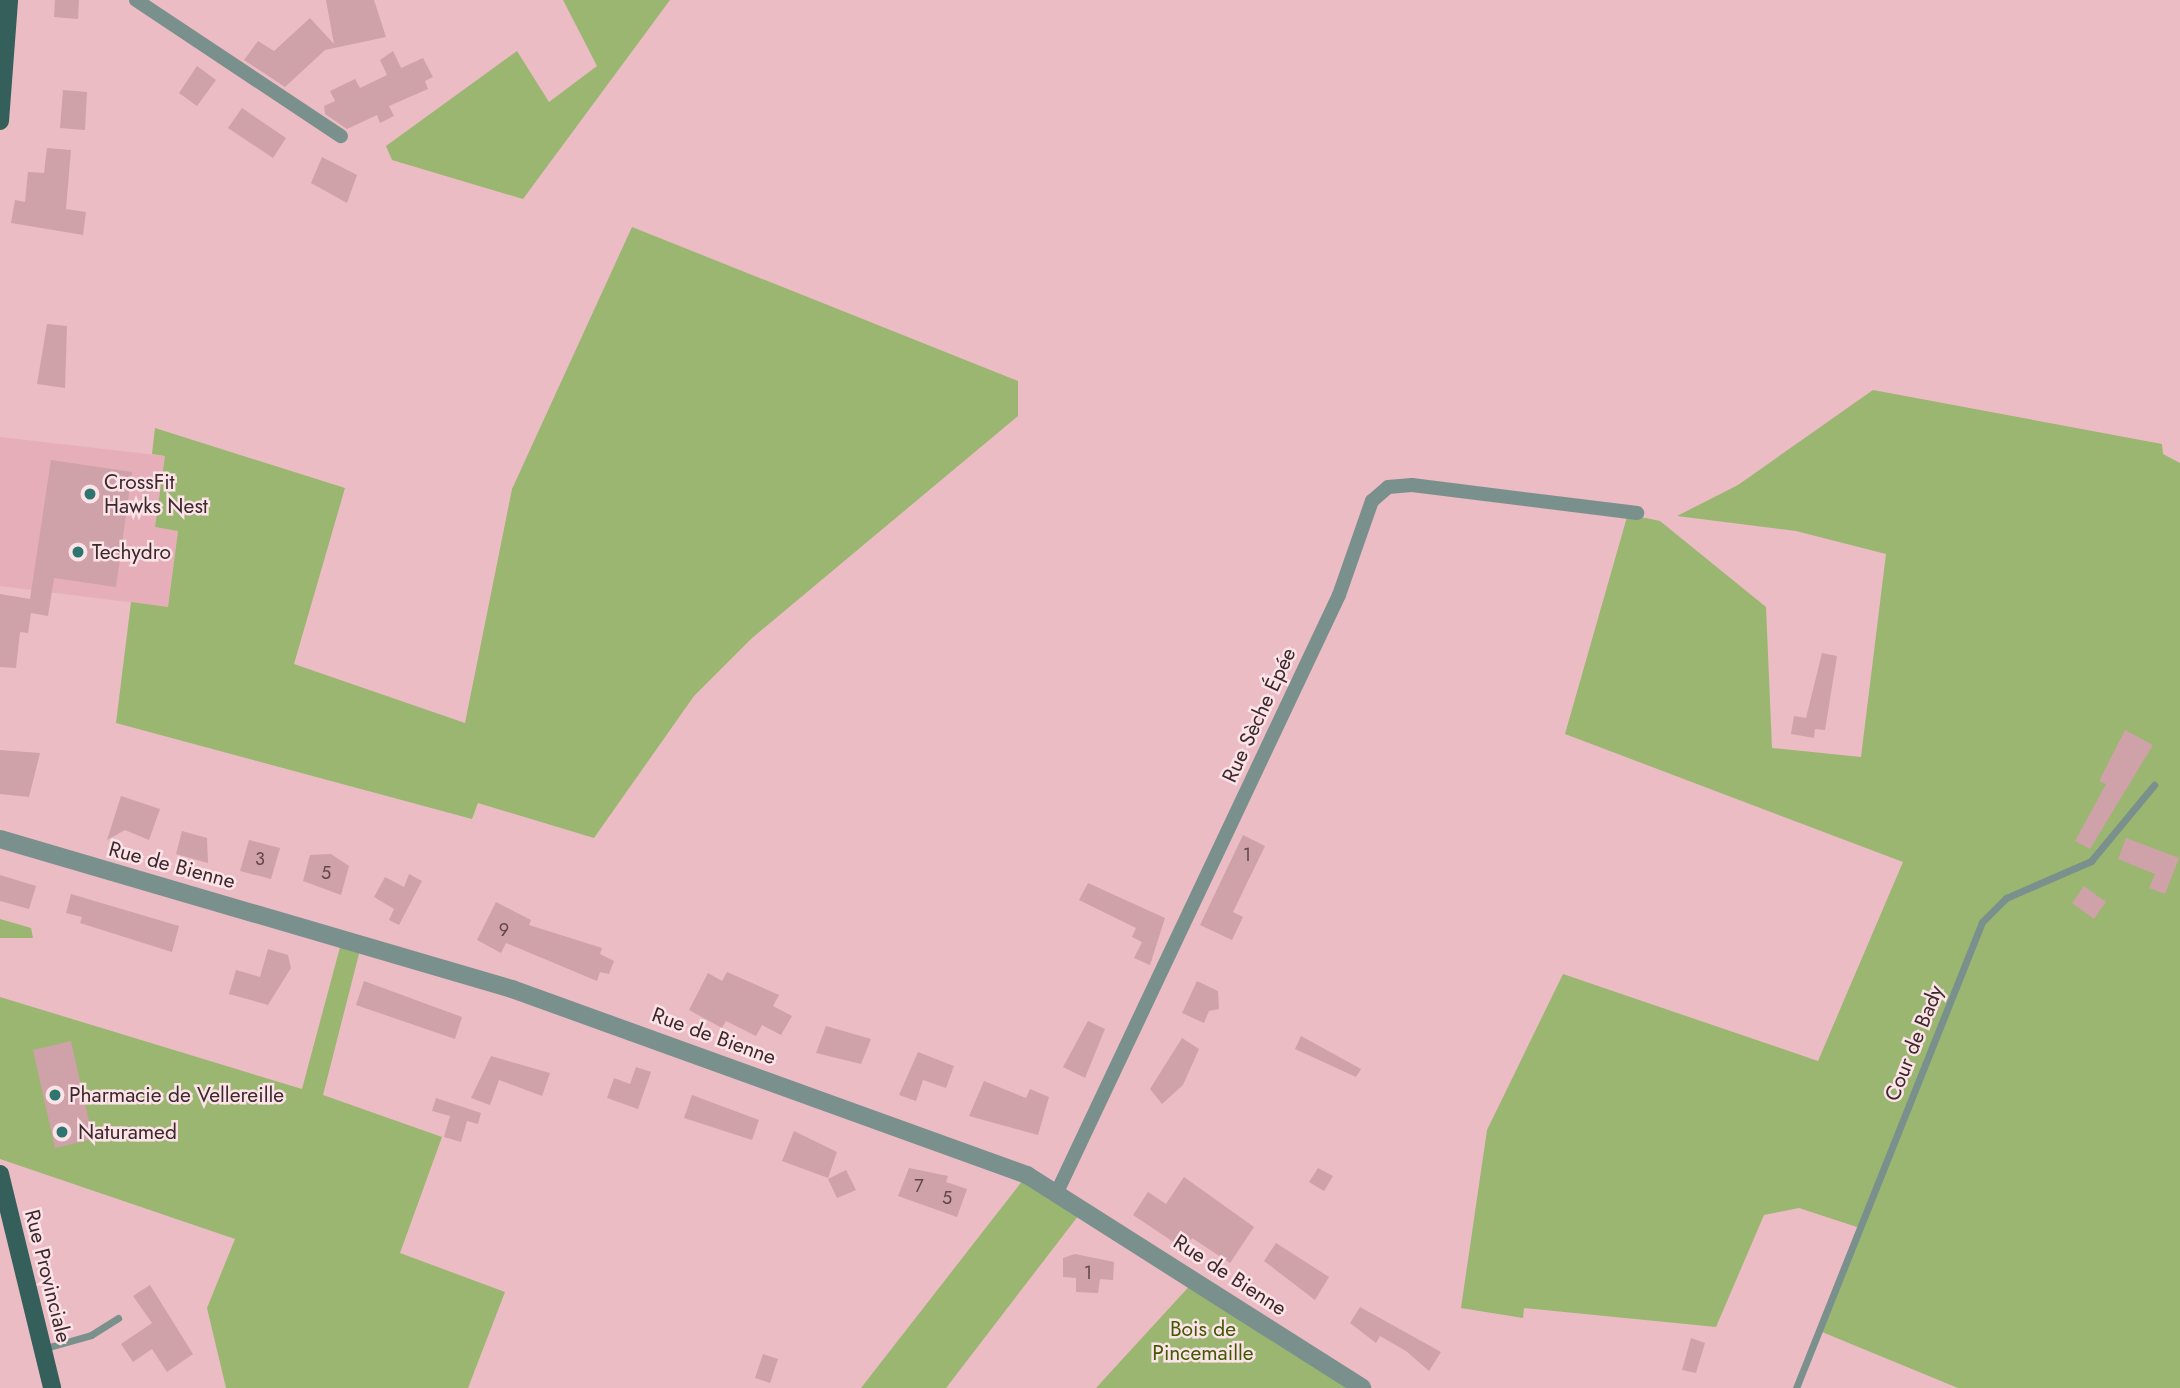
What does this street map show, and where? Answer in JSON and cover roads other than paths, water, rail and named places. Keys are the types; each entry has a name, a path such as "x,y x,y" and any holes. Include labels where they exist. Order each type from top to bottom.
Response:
{"main road":[{"path":"0,121 9,0"},
{"name":"Rue Provinciale","path":"0,1174 6,1224 52,1388"}],"street":[{"path":"136,0 341,136"},
{"name":"Rue Sèche Épée","path":"1058,1189 1339,595 1372,501 1388,488 1412,485 1637,513"},
{"name":"Rue de Bienne","path":"0,839 512,989 1058,1189 1362,1388"}],"lane":[{"name":"Cour de Bady","path":"1796,1388 1982,922 2006,898 2091,861 2154,785"},
{"path":"43,1349 91,1335 118,1318"}],"place":[{"name":"CrossFit Hawks Nest","path":"90,494"},
{"name":"Techydro","path":"78,552"},
{"name":"Pharmacie de Vellereille","path":"55,1095"},
{"name":"Naturamed","path":"62,1132"}],"park label":[{"name":"Bois de Pincemaille","path":"1203,1341"}]}
